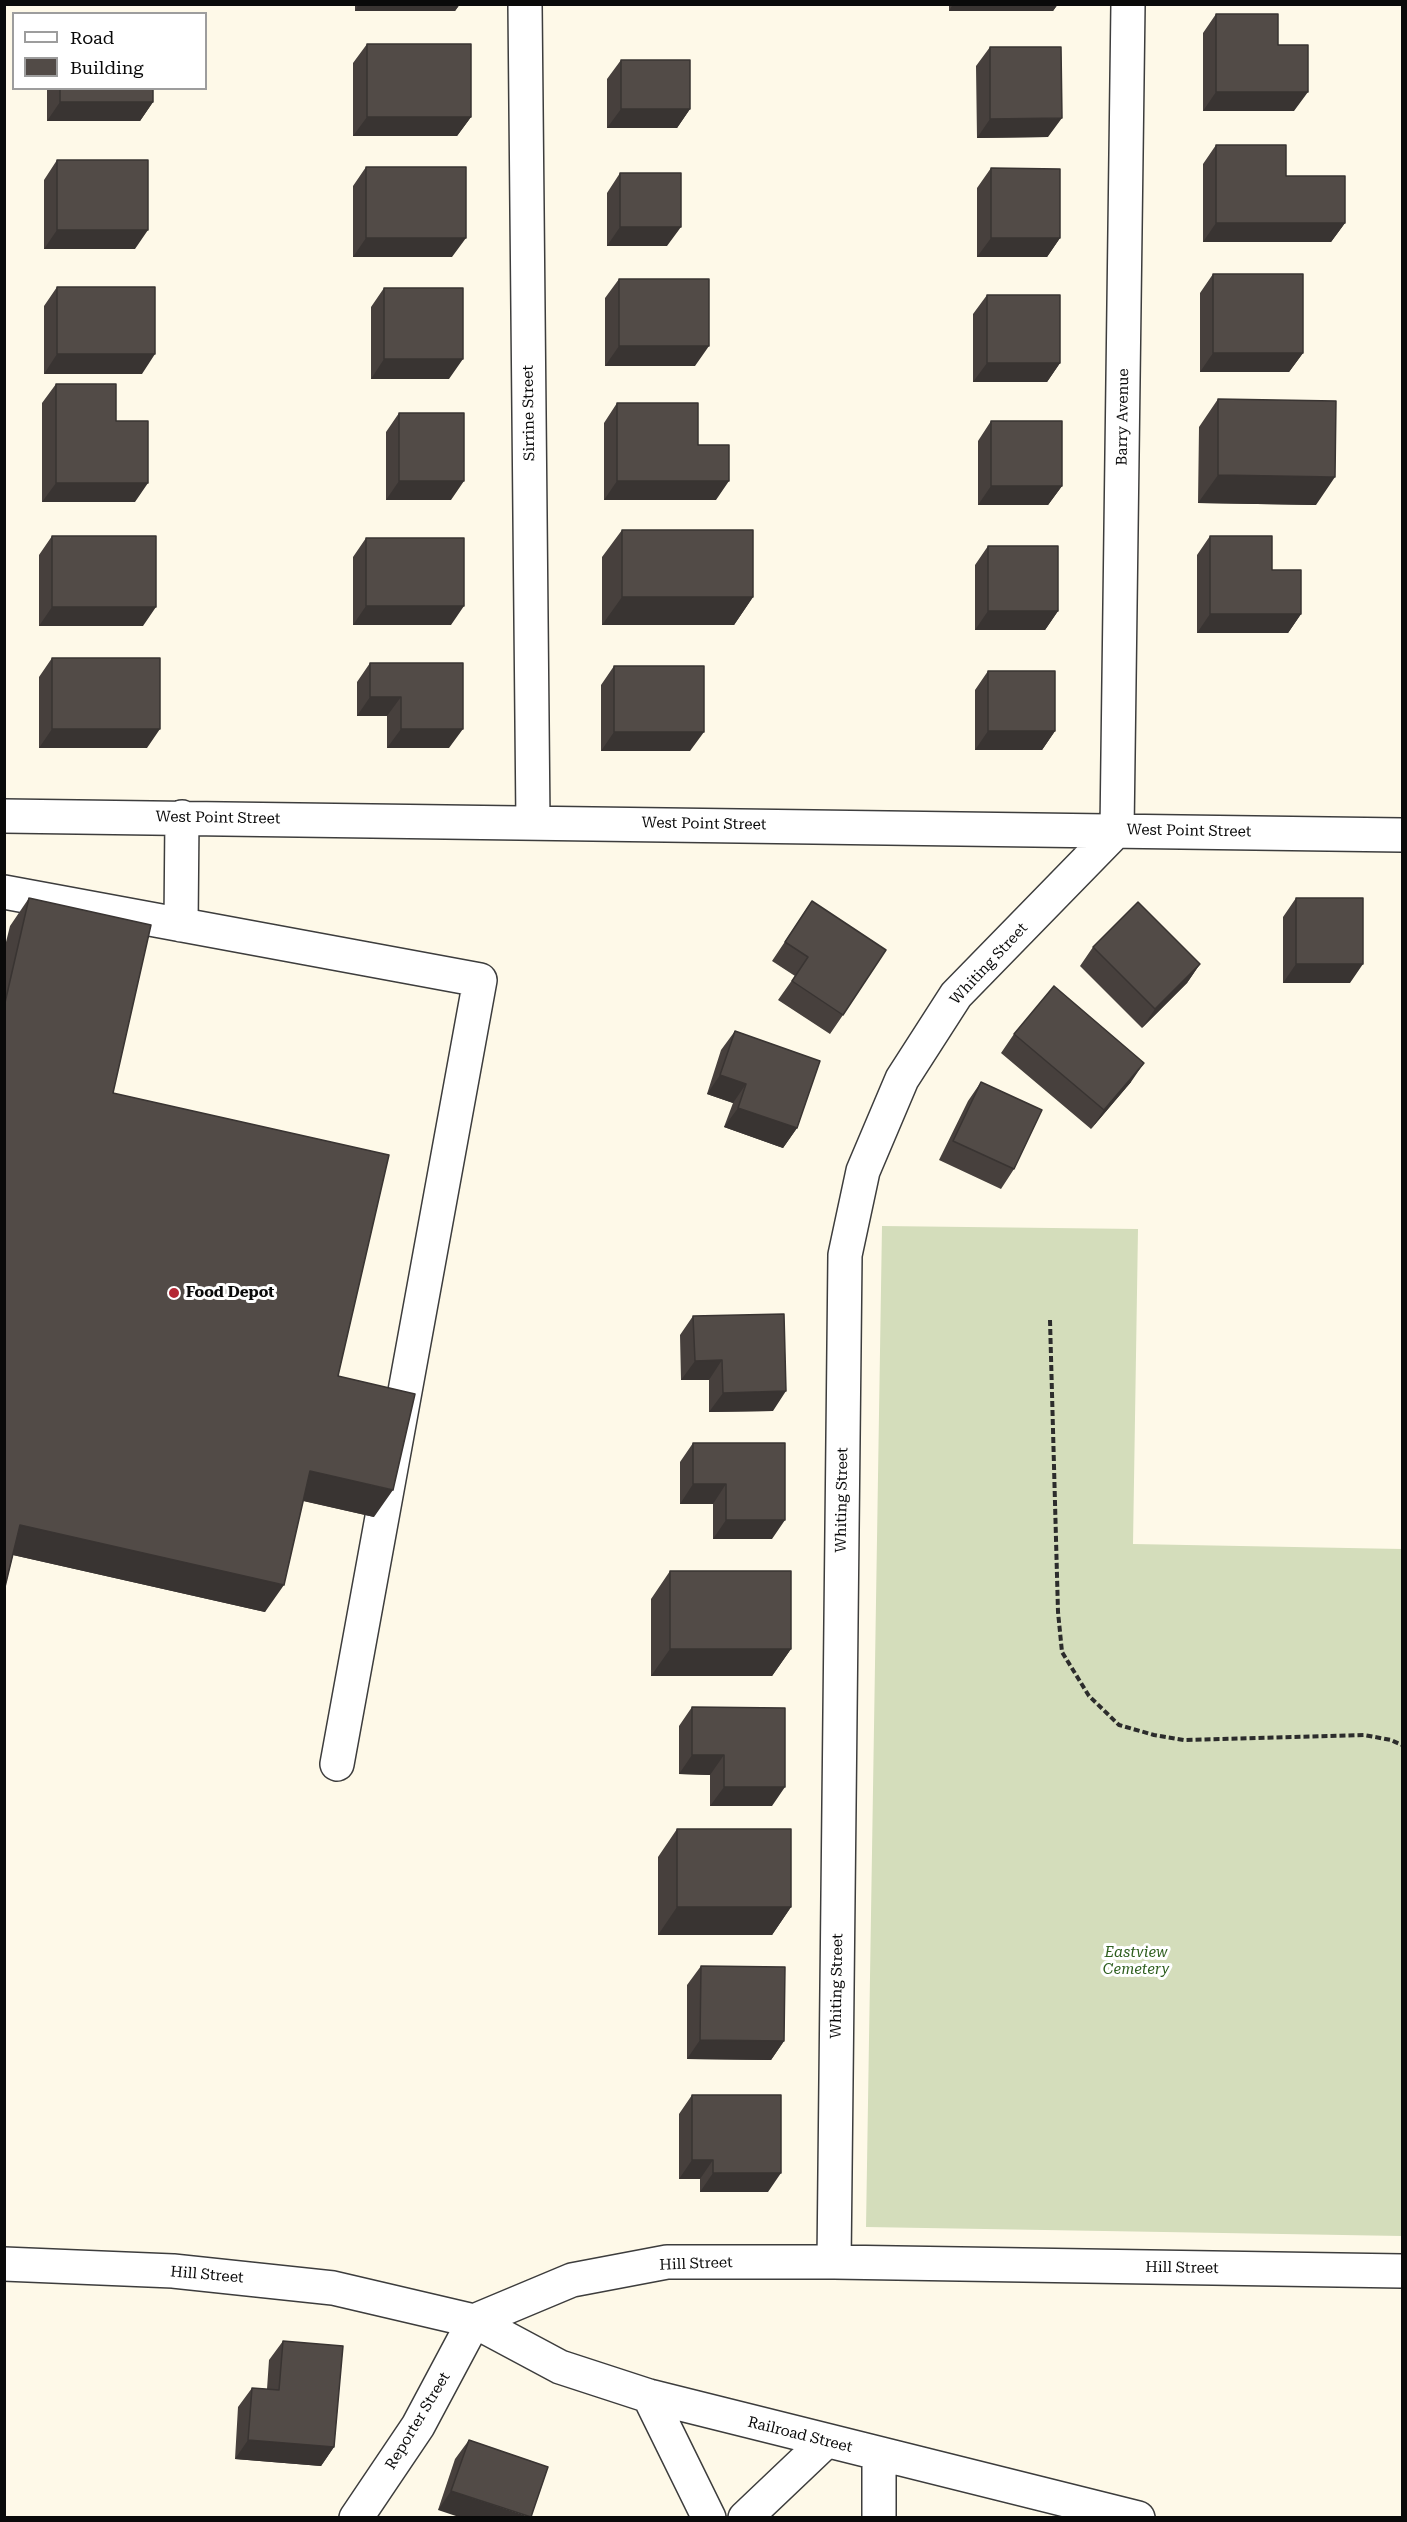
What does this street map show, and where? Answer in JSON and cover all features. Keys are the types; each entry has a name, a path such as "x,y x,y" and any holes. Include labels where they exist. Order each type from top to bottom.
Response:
{"street":[{"name":"Sirrine Street","path":"525,4 533,822"},
{"name":"Barry Avenue","path":"1117,830 1128,4"},
{"name":"West Point Street","path":"4,816 1402,834"},
{"path":"181,925 182,818"},
{"name":"Whiting Street","path":"834,2262 845,1255 863,1171 902,1079 956,995 1117,830"},
{"path":"4,892 480,980 337,1764"},
{"name":"Hill Street","path":"4,2264 173,2271 333,2288 474,2321 572,2280 667,2262 834,2262 1402,2271"},
{"name":"Railroad Street","path":"474,2321 560,2367 649,2396 1138,2517"},
{"name":"Reporter Street","path":"356,2517 418,2426 474,2321"},
{"path":"649,2396 709,2517"},
{"path":"745,2517 826,2441"},
{"path":"879,2454 879,2517"}],"path":[{"path":"1050,1320 1058,1612 1062,1652 1089,1696 1119,1725 1154,1735 1184,1740 1364,1735 1391,1740 1402,1745"}],"green space":[{"name":"Eastview Cemetery","path":"882,1226 1138,1229 1133,1544 1402,1549 1402,2236 866,2227"}],"building":[{"path":"1216,14 1278,14 1278,45 1308,45 1308,92 1216,92"},
{"path":"367,44 471,44 471,117 367,117"},
{"path":"990,47 1061,47 1062,118 990,119"},
{"path":"621,60 690,60 690,109 621,109"},
{"path":"60,90 153,90 153,102 60,102"},
{"path":"1216,145 1286,145 1286,176 1345,176 1345,223 1216,223"},
{"path":"57,160 148,160 148,230 57,230"},
{"path":"366,167 466,167 466,238 366,238"},
{"path":"991,168 1060,169 1060,238 991,238"},
{"path":"620,173 681,173 681,227 620,227"},
{"path":"1213,274 1303,274 1303,353 1213,353"},
{"path":"619,279 709,279 709,346 619,346"},
{"path":"57,287 155,287 155,354 57,354"},
{"path":"384,288 463,288 463,359 384,359"},
{"path":"987,295 1060,295 1060,363 987,363"},
{"path":"56,384 116,384 116,421 148,421 148,483 56,483"},
{"path":"1218,399 1336,401 1335,477 1218,475"},
{"path":"617,403 698,403 698,445 729,445 729,481 617,481"},
{"path":"399,413 464,413 464,481 399,481"},
{"path":"991,421 1062,421 1062,486 991,486"},
{"path":"622,530 753,530 753,597 622,597"},
{"path":"52,536 156,536 156,607 52,607"},
{"path":"1210,536 1272,536 1272,570 1301,570 1301,614 1210,614"},
{"path":"366,538 464,538 464,606 366,606"},
{"path":"988,546 1058,546 1058,611 988,611"},
{"path":"52,658 160,658 160,729 52,729"},
{"path":"370,663 463,663 463,729 401,729 401,697 370,697"},
{"path":"614,666 704,666 704,732 614,732"},
{"path":"988,671 1055,671 1055,731 988,731"},
{"name":"Food Depot","path":"29,898 151,925 113,1093 389,1155 338,1376 415,1394 393,1490 310,1471 284,1585 20,1525 4,1591 4,1007"},
{"path":"1296,898 1363,898 1363,964 1296,964"},
{"path":"812,901 886,950 843,1015 792,981 808,957 785,942"},
{"path":"1138,902 1200,964 1155,1009 1093,947"},
{"path":"1054,986 1144,1063 1104,1110 1014,1034"},
{"path":"735,1031 820,1061 797,1128 738,1108 746,1084 720,1075"},
{"path":"981,1082 1042,1110 1014,1169 953,1141"},
{"path":"784,1314 786,1391 723,1393 722,1360 695,1361 693,1316"},
{"path":"693,1443 785,1443 785,1520 726,1520 726,1484 693,1484"},
{"path":"670,1571 791,1571 791,1649 670,1649"},
{"path":"692,1707 785,1708 785,1787 724,1787 724,1755 692,1755"},
{"path":"677,1829 791,1829 791,1907 677,1907"},
{"path":"701,1966 785,1967 784,2041 700,2040"},
{"path":"692,2095 781,2095 781,2173 713,2173 713,2160 692,2160"},
{"path":"283,2341 343,2346 334,2447 248,2440 252,2388 279,2390"},
{"path":"469,2440 548,2467 531,2517 451,2491"}],"place":[{"name":"Food Depot","path":"174,1293"}]}
